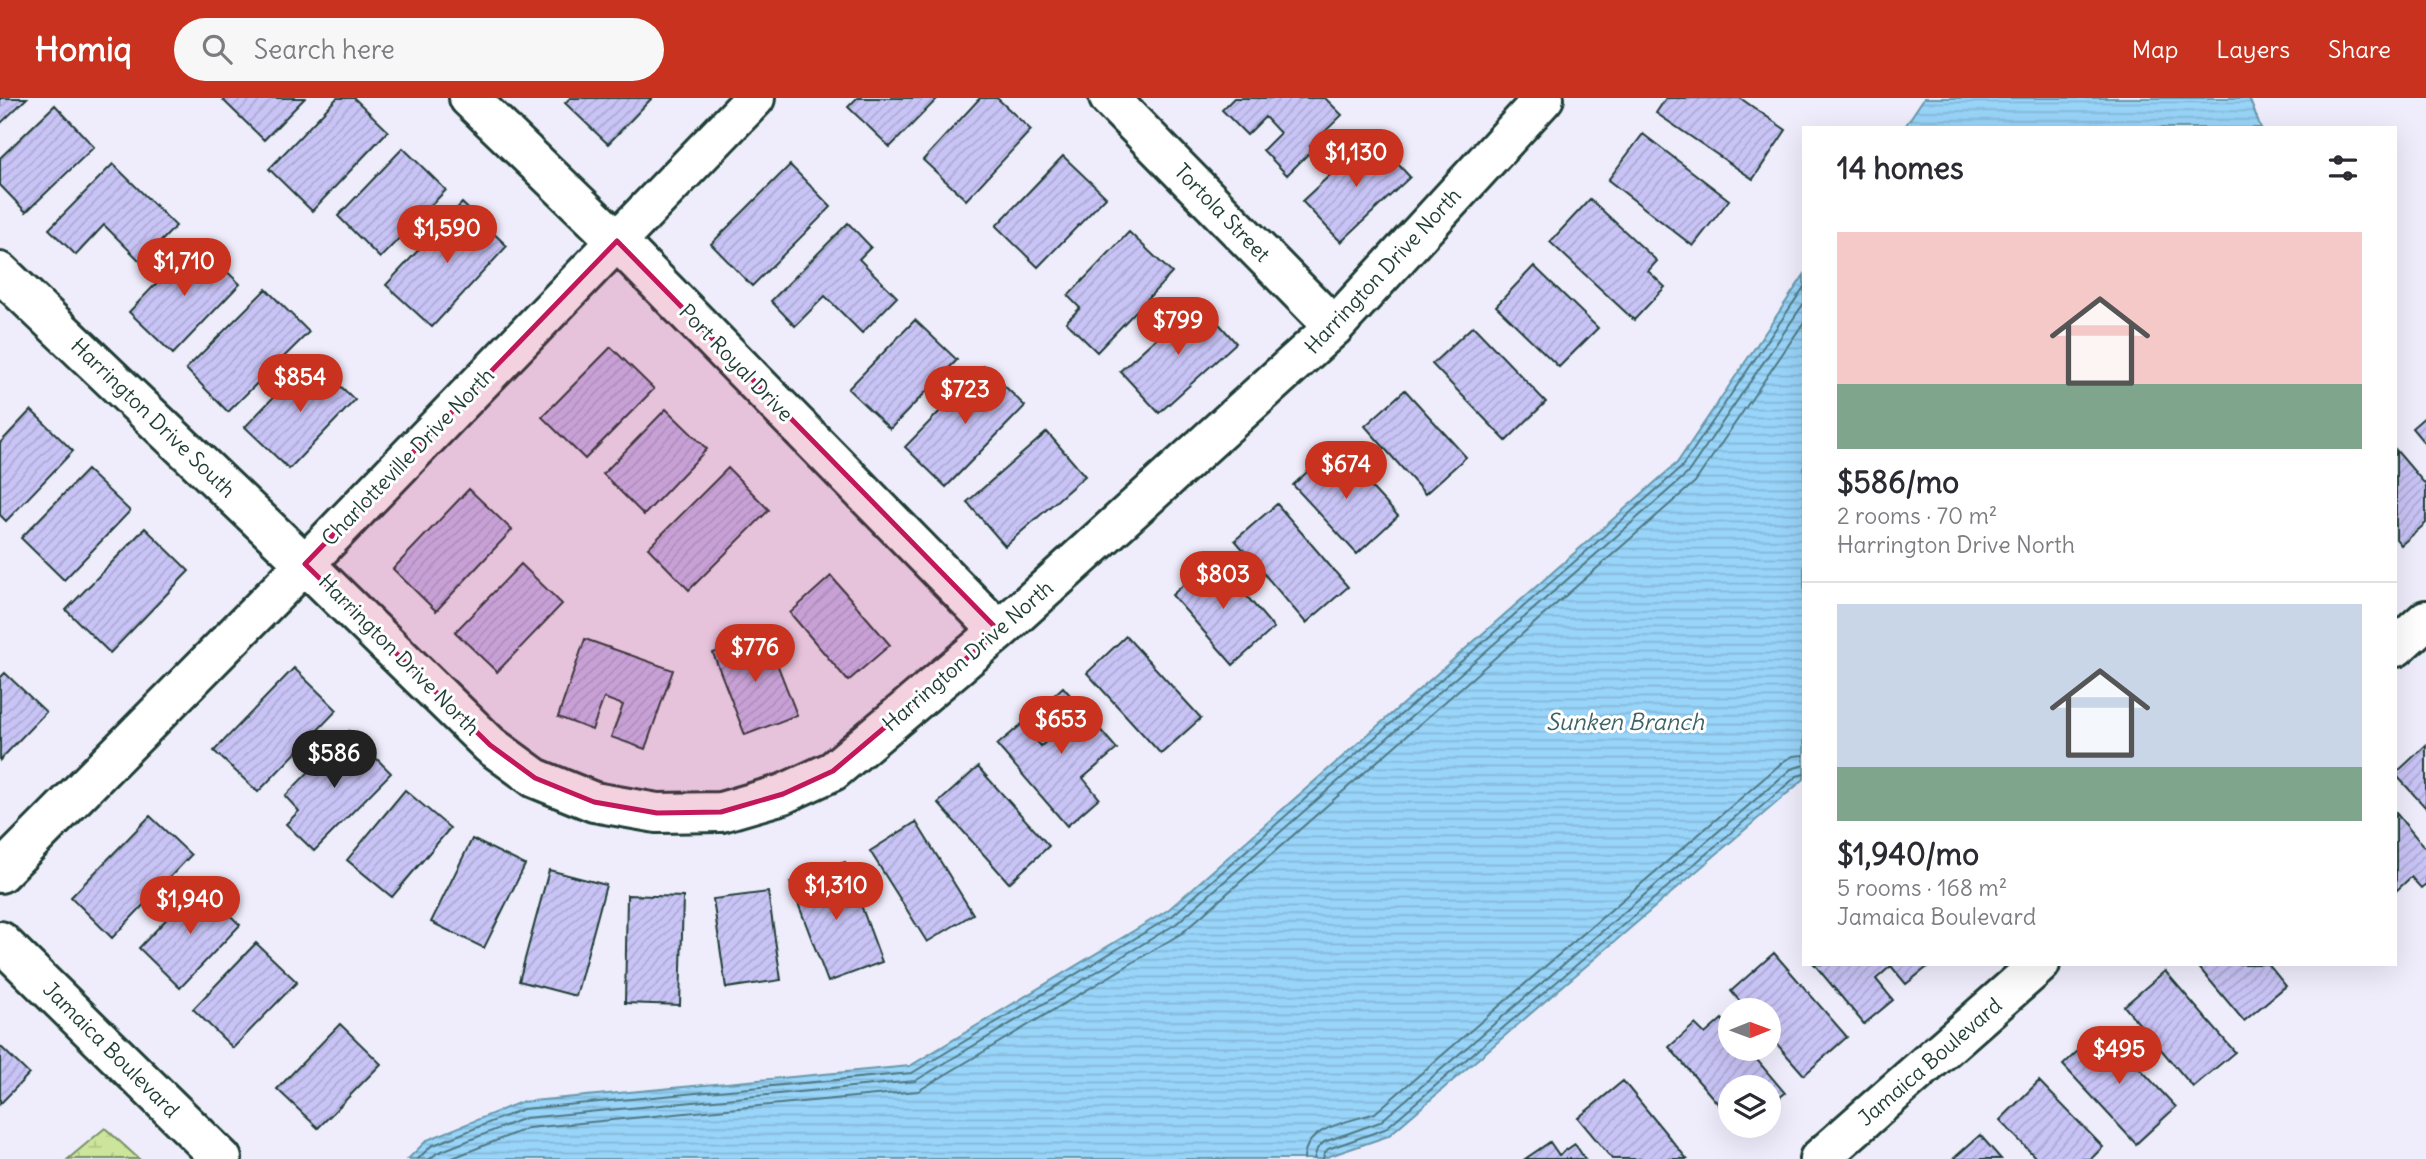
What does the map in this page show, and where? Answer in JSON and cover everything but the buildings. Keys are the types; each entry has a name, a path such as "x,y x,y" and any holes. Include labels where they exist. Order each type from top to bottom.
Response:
{"street":[{"name":"Port Royal Drive","path":"469,98 617,241 999,631"},
{"name":"Charlotteville Drive North","path":"0,873 305,564 755,98"},
{"name":"Tortola Street","path":"1109,98 1334,327"},
{"name":"Harrington Drive North","path":"305,564 490,745 535,778 594,802 657,813 721,812 783,794 833,771 999,631 1334,327 1544,98"},
{"name":"Harrington Drive South","path":"0,272 305,564"},
{"path":"2397,646 2426,620"},
{"name":"Jamaica Boulevard","path":"0,941 222,1159"},
{"name":"Jamaica Boulevard","path":"1819,1159 2038,966"}],"highlighted area":[{"path":"617,241 999,631 833,771 783,794 721,812 657,813 594,802 535,778 490,745 305,564"}],"green space":[{"path":"105,1128 139,1159 68,1159"}],"water":[{"path":"1924,98 2249,98 2260,126 1905,126"},
{"name":"Sunken Branch","path":"1802,278 1802,781 1388,1136 1321,1159 408,1159 427,1140 521,1102 910,1066 1168,910 1677,463"}]}
